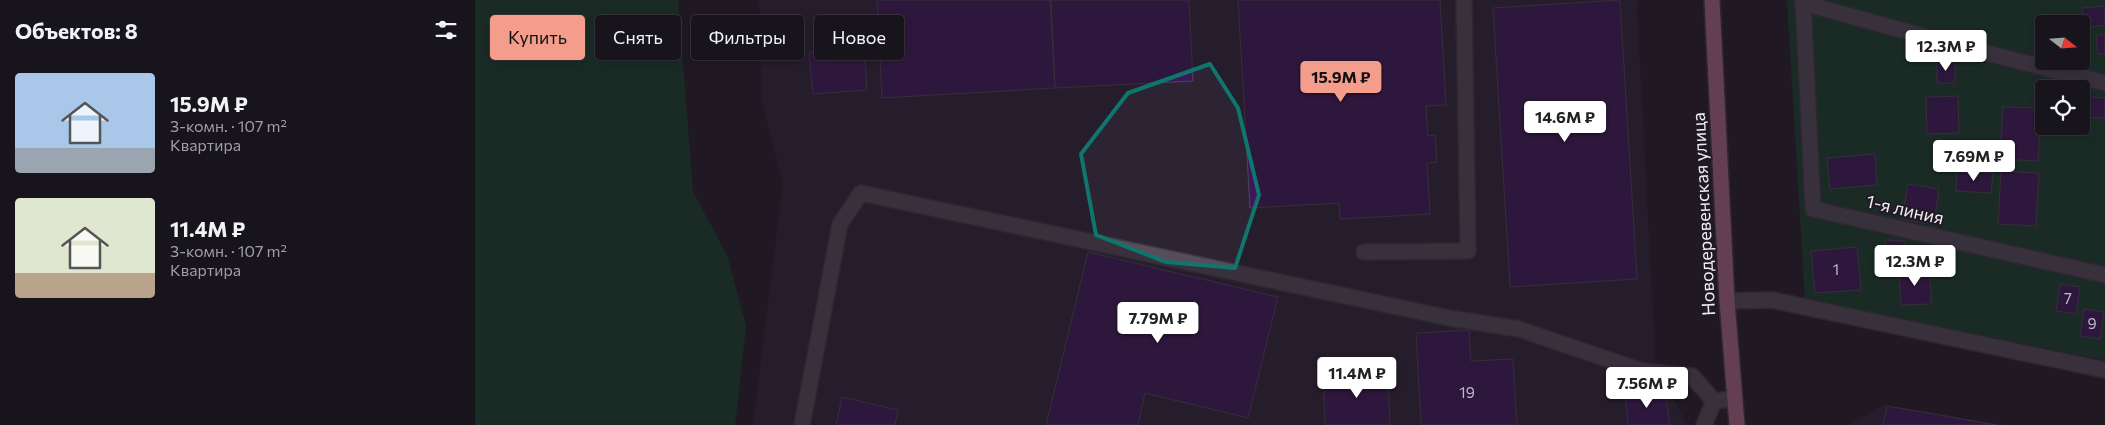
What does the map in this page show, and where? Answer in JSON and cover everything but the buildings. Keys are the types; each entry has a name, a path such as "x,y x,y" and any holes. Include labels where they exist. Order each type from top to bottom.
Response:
{"main road":[{"name":"Новодеревенская улица","path":"1711,0 1727,301 1737,425"}],"lane":[{"path":"1363,252 1468,251 1464,0"},
{"path":"1803,2 1967,48 2105,83"},
{"name":"1-я линия","path":"1803,2 1813,209 2105,275"},
{"path":"802,425 840,224 861,193 1449,318 1519,329 1642,371 1692,376 1714,401"},
{"path":"1727,301 1772,300 2105,370"},
{"path":"1714,401 1734,399"},
{"path":"1704,425 1714,401"}],"highlighted area":[{"path":"1210,64 1238,108 1259,195 1235,268 1166,262 1096,235 1081,154 1128,93"}],"shaded area":[{"path":"759,0 1638,0 1656,371 1688,425 753,425 783,184 762,103 761,60 804,60 804,15 759,15"},
{"path":"1885,405 2004,425 1848,425"}],"green space":[{"path":"475,0 678,0 679,15 595,15 595,60 681,60 681,38 693,192 727,255 746,326 735,425 475,425"},
{"path":"1787,0 2105,0 2105,360 1805,299"}]}
